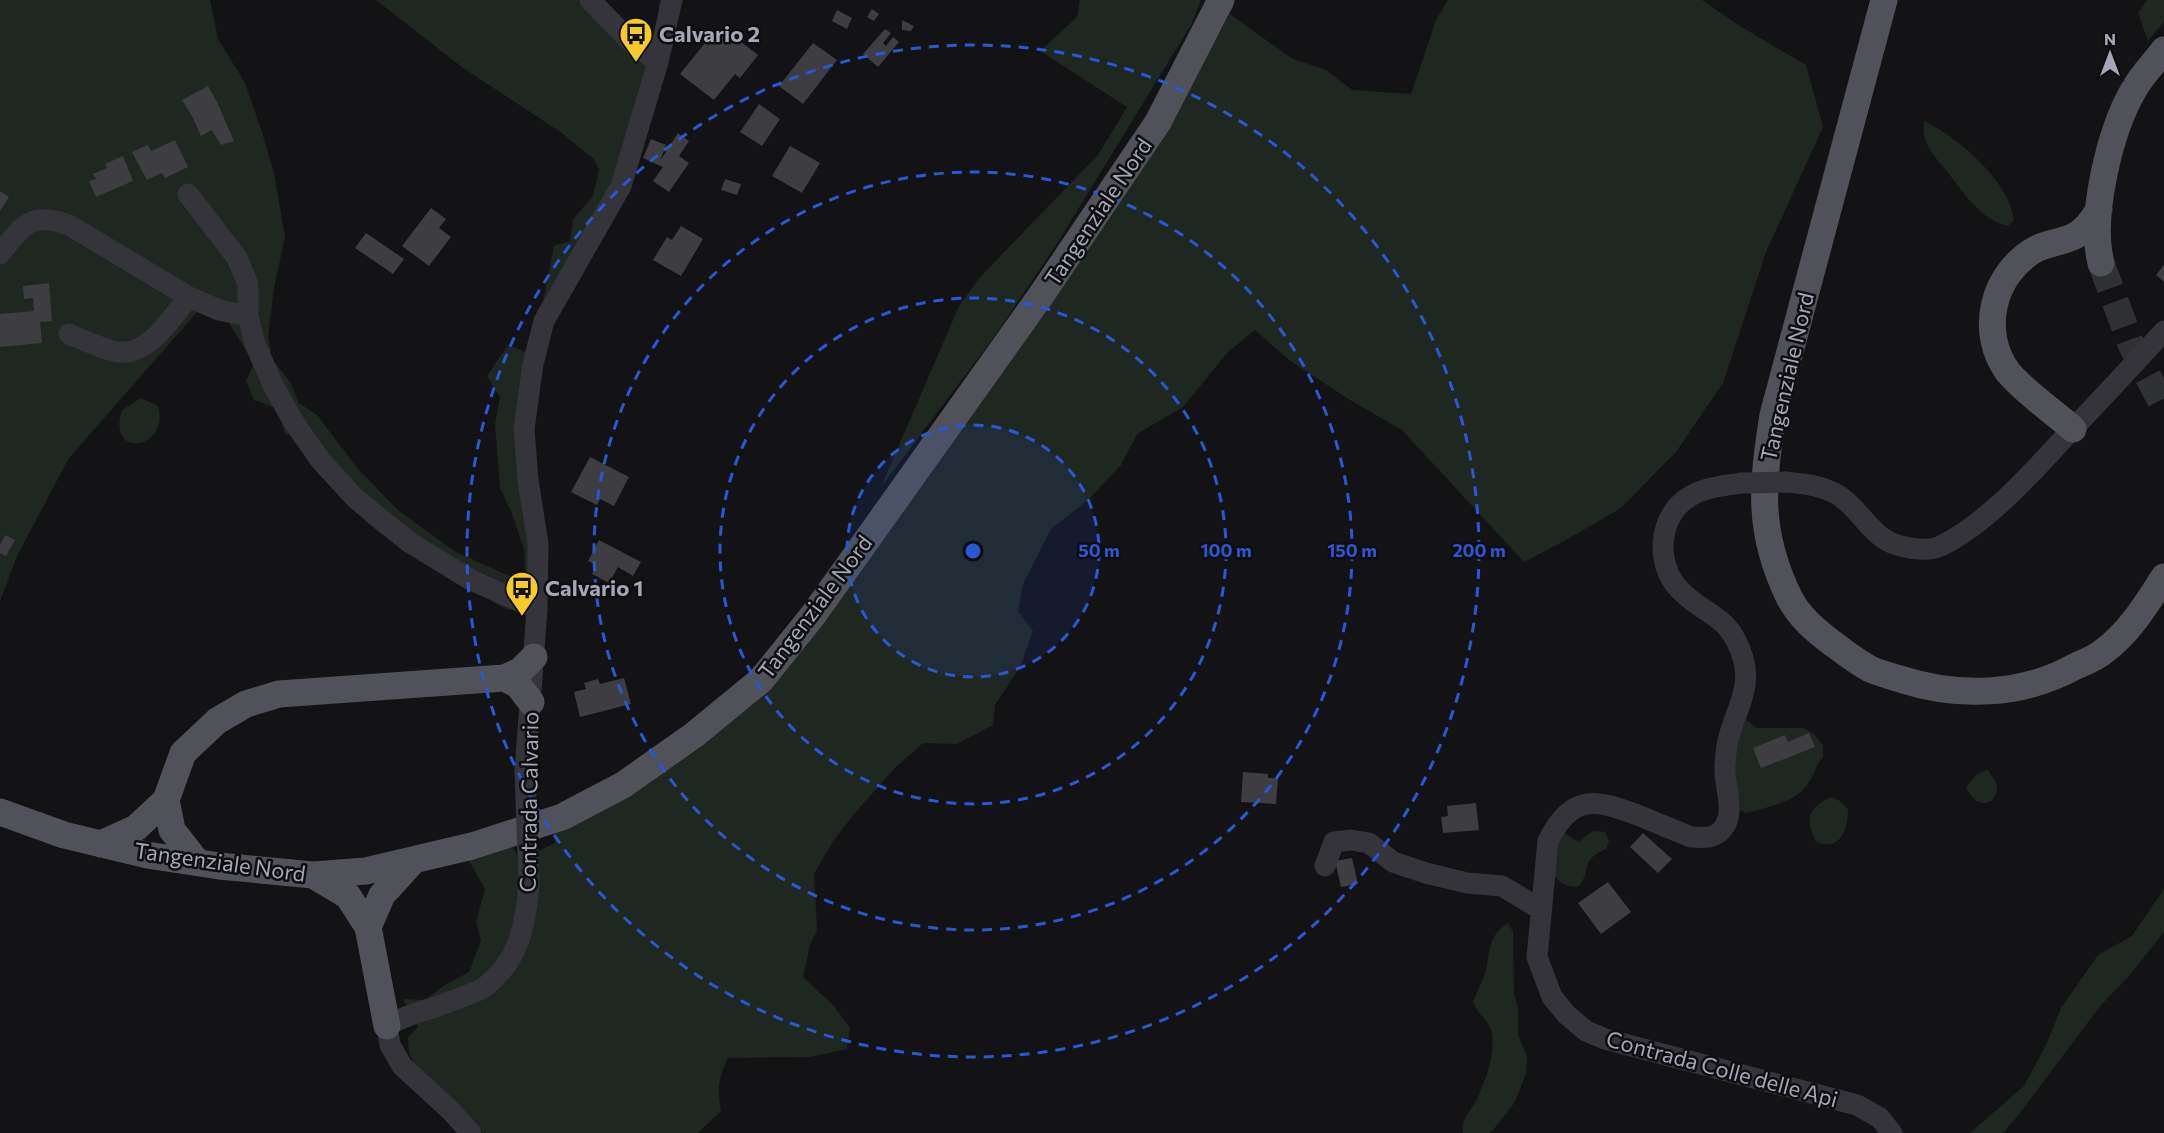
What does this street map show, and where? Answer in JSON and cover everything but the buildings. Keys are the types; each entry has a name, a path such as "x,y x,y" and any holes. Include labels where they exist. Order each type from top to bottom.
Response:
{"main road":[{"name":"Tangenziale Nord","path":"0,812 64,836 147,855 313,875 366,872 492,840 572,812 623,785 694,735 761,680 814,614 1042,294 1158,122 1221,0"},
{"name":"Tangenziale Nord","path":"1884,0 1773,415 1764,472 1764,511 1768,541 1773,560 1790,597 1797,611 1813,628 1871,669 1916,684 1957,692 2013,690 2057,677 2104,652 2137,619 2164,577"},
{"path":"2068,239 2085,246 2101,260 2099,209 2109,148 2133,90 2164,50"},
{"path":"2073,429 2008,372 1997,351 1992,327 1996,296 2012,268 2037,248 2068,239 2081,232 2092,222 2099,209"},
{"path":"100,844 136,828 166,800 183,753 217,721 246,704 279,694 504,678 520,671 534,657"},
{"path":"504,678 519,685 531,702"},
{"path":"166,800 172,830 197,862"},
{"path":"368,927 382,895 414,861"},
{"path":"313,875 348,896 368,927 387,1026"}],"street":[{"path":"590,0 632,44 658,62"},
{"name":"Contrada Calvario","path":"387,1026 400,1017 429,1009 483,988 496,976 516,949 524,930 529,885 525,771 537,609 538,544 528,480 524,429 533,364 544,321 621,186 658,62 672,0"},
{"path":"188,194 237,258 248,284 248,316 255,344 279,396 321,461 355,498 409,542 471,580 537,609"},
{"path":"0,254 21,227 36,220 54,220 69,225 189,297 219,310 248,316"},
{"path":"69,334 115,352 133,351 150,343 189,297"},
{"name":"Contrada Colle delle Api","path":"1892,1133 1880,1118 1857,1106 1605,1040 1586,1031 1566,1015 1552,997 1537,957 1548,841 1564,816 1579,806 1594,802 1611,804 1691,837 1713,837 1724,828 1728,820 1725,770 1728,738 1745,691 1746,675 1743,659 1728,627 1678,589 1668,573 1662,555 1664,531 1675,508 1689,497 1707,489 1741,483 1816,484 1839,495 1874,531 1897,546 1916,549 1939,547 1967,529 2011,494 2164,331"},
{"path":"1325,866 1334,843 1351,840 1369,843 1393,862 1467,883 1502,886 1540,909"},
{"path":"387,1026 390,1045 402,1066 450,1110 471,1133"}],"shaded area":[{"path":"0,0 210,0 218,39 245,83 261,129 274,173 285,237 274,288 268,337 271,351 269,355 290,382 299,403 317,415 358,469 398,510 454,551 514,578 509,610 491,601 487,582 428,559 391,541 359,515 335,483 310,432 286,435 276,408 254,400 246,381 254,363 225,317 198,311 69,458 17,556 0,601"},
{"path":"376,0 601,0 648,46 654,38 660,0 669,0 650,76 602,209 543,302 554,246 570,241 573,219 593,196 599,170 594,159 559,131 463,68"},
{"path":"1080,0 1201,0 1191,25 1056,245 994,337 881,487 959,306 981,276 1098,155 1127,107 1040,51 1077,17"},
{"path":"1448,0 1702,0 1740,26 1806,65 1823,127 1766,252 1723,383 1676,452 1621,508 1524,562 1402,430 1350,400 1289,360 1255,330 1228,352 1183,407 1137,434 1121,465 1089,499 1051,529 1023,584 1018,611 1033,631 1020,667 995,705 993,725 957,744 923,743 895,768 854,814 834,840 814,874 817,930 810,945 803,977 833,1005 850,1028 847,1049 810,1057 728,1058 719,1084 721,1111 698,1133 483,1133 470,1118 417,1070 409,1053 408,1037 418,1027 403,999 425,1000 443,986 469,972 481,941 476,922 485,889 468,859 511,843 519,860 555,843 551,827 686,751 752,705 855,572 1165,130 1230,14 1291,58 1326,70 1352,90 1411,94 1436,20"},
{"path":"2147,0 2164,0 2164,22 2148,41 2138,13"},
{"path":"1924,121 1966,149 1993,176 2010,205 2014,220 2008,226 1989,218 1974,206 1961,190 1929,148 1924,135"},
{"path":"508,345 531,354 527,614 524,549 511,511 500,488 495,424 500,397 487,376"},
{"path":"141,398 158,406 159,421 155,432 148,440 138,443 130,442 123,436 119,426 122,410"},
{"path":"1746,720 1757,728 1804,728 1814,734 1823,745 1823,757 1809,782 1797,795 1781,803 1746,813 1735,807 1733,784 1736,752"},
{"path":"1987,770 1997,788 1996,795 1986,803 1979,802 1972,797 1966,787 1977,774"},
{"path":"1831,797 1840,801 1848,809 1848,817 1841,837 1831,844 1824,844 1816,842 1810,821 1817,805"},
{"path":"1592,831 1605,832 1609,841 1606,849 1597,853 1589,862 1585,876 1578,887 1561,883 1554,873 1553,841 1564,833 1579,842"},
{"path":"2164,889 2164,932 2128,977 2101,1005 2003,1133 1970,1133 2024,1086 2046,1045 2061,1008 2098,955 2132,936"},
{"path":"1508,923 1513,932 1514,993 1518,1009 1518,1035 1527,1056 1526,1073 1515,1102 1493,1130 1489,1133 1463,1133 1463,1124 1484,1083 1493,1043 1491,1029 1473,1002 1484,976 1492,940"}],"tunnel":[{"path":"2101,263 2131,344 2164,407"}],"place":[{"name":"Calvario 2","path":"636,63"},
{"name":"Calvario 1","path":"522,617"}]}
